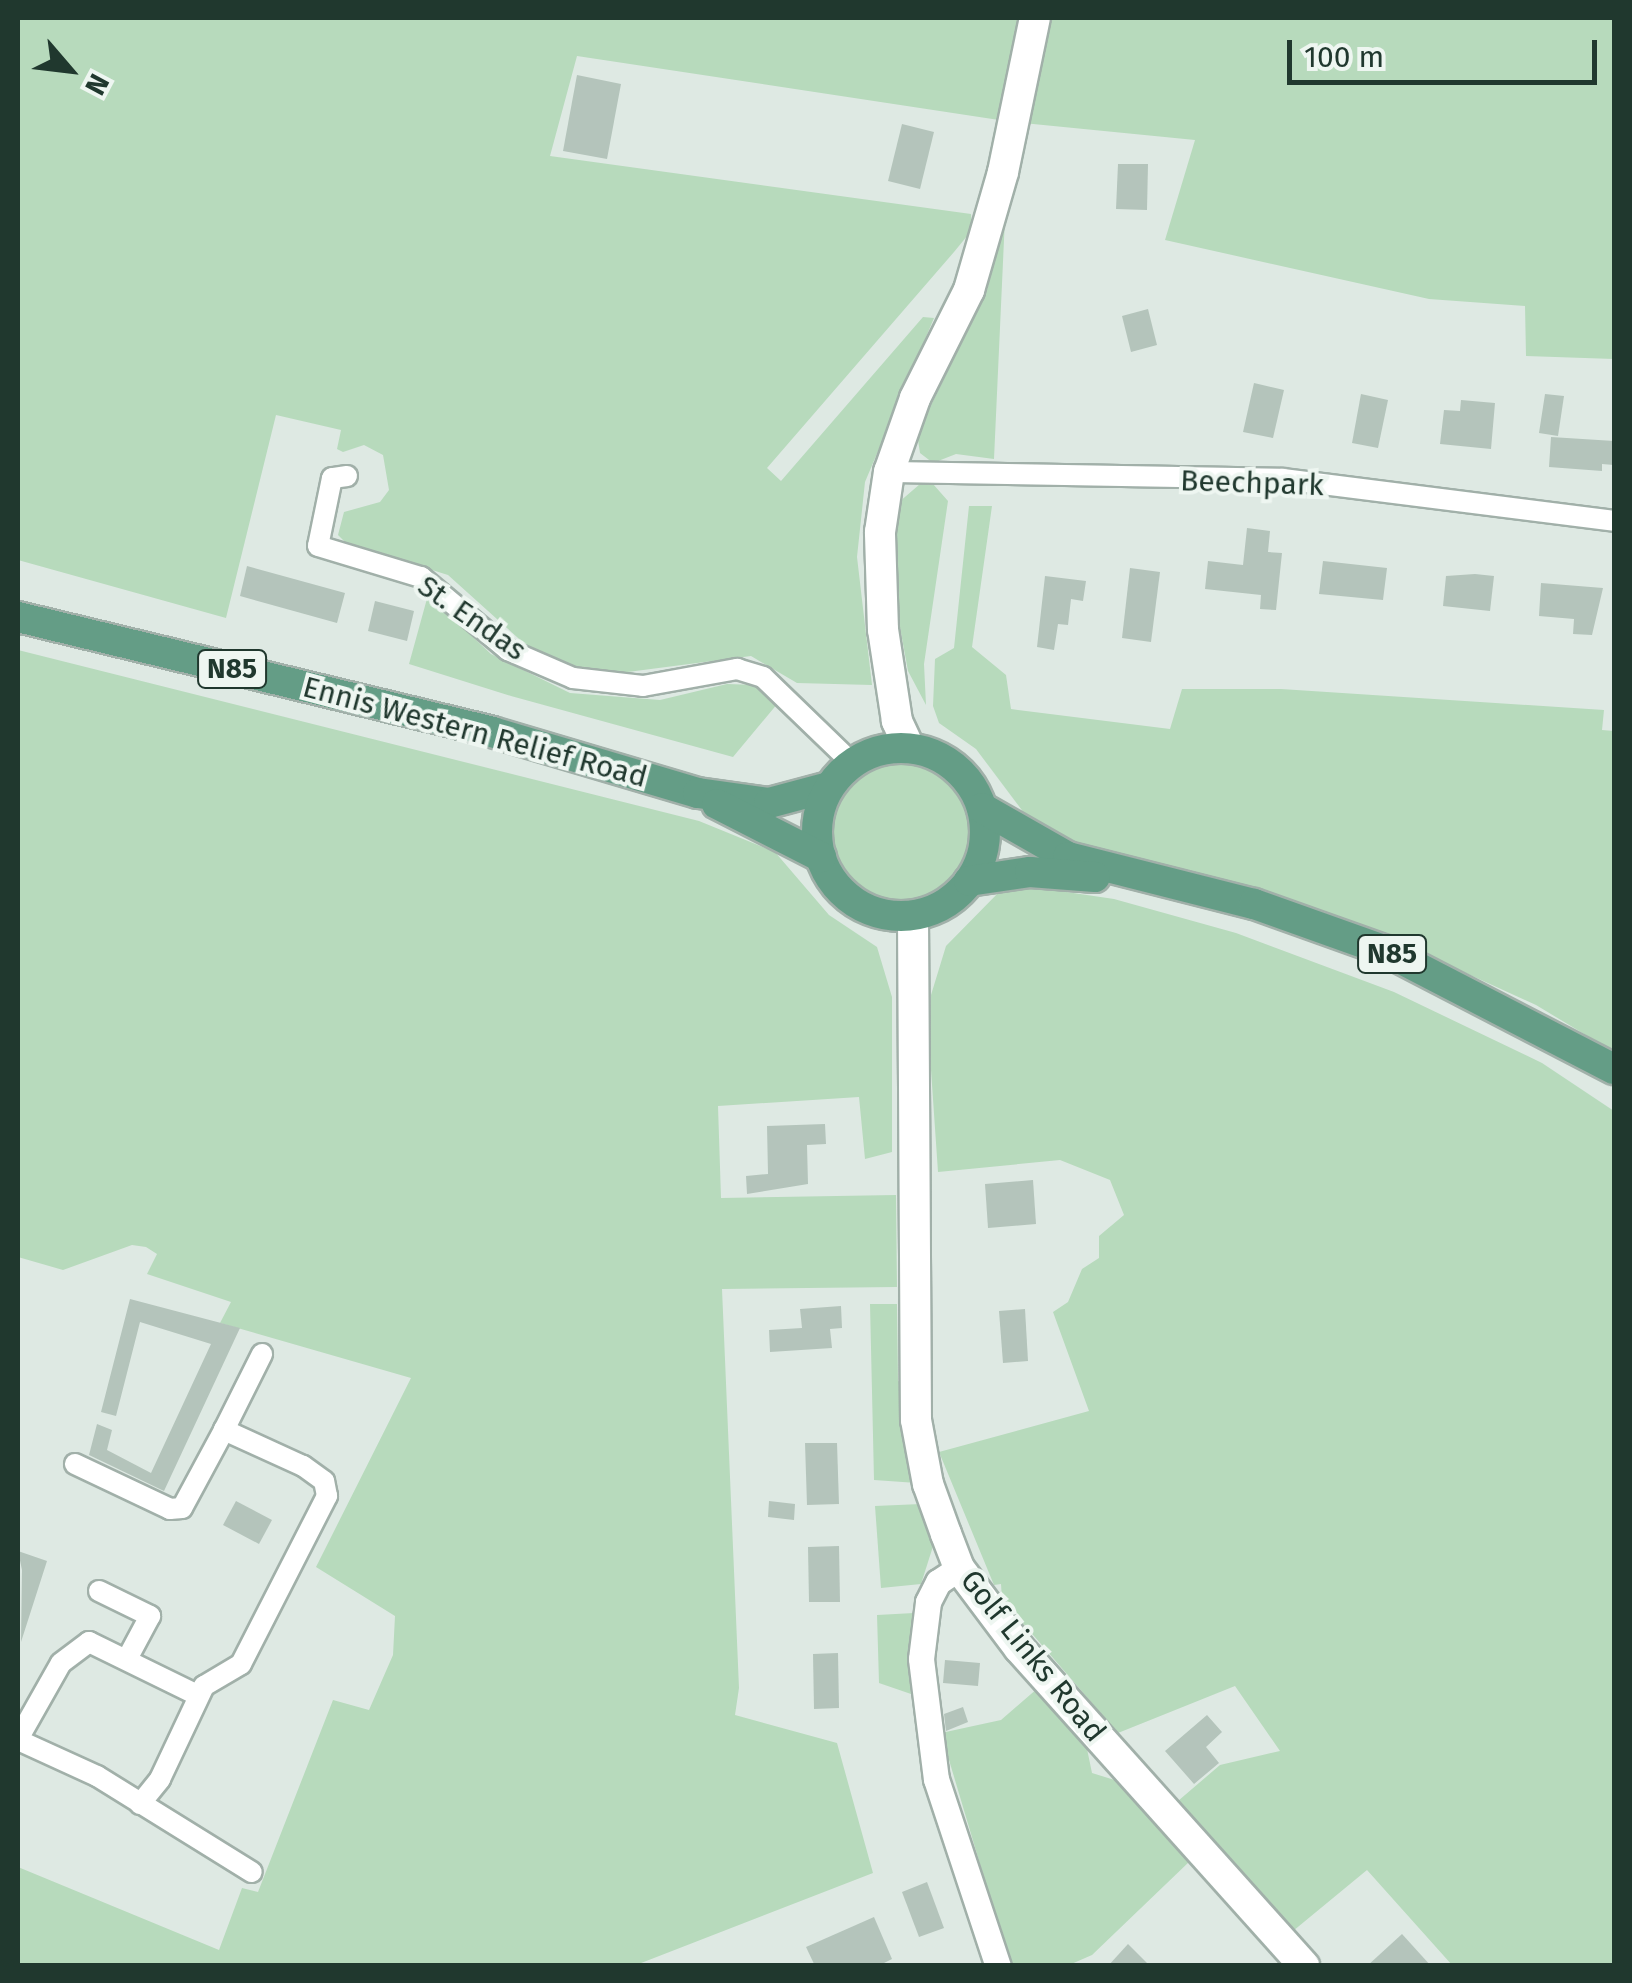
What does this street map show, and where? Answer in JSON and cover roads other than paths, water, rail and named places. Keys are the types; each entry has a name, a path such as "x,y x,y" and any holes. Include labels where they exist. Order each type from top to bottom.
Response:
{"main road":[{"path":"821,857 818,817 829,788 852,763 880,749 909,747 897,721 882,630 880,532 888,472 915,398 970,290 1003,172 1035,18"},
{"name":"Ennis Western Relief Road","path":"18,617 492,732 698,793 769,803 829,788"},
{"name":"N85","path":"909,747 945,759 970,782 982,808 1034,842 1152,882 1254,904 1386,952 1614,1069"},
{"name":"Ennis Western Relief Road","path":"698,793 821,857"},
{"path":"969,881 985,842 982,808"},
{"name":"N85","path":"821,857 843,893 878,913 913,918 944,904 969,881 1030,872 1152,882"},
{"name":"Golf Links Road","path":"913,918 916,1420 928,1484 959,1568 1019,1648 1304,1966"}],"street":[{"name":"Beechpark","path":"888,472 1283,479 1614,521"},
{"name":"St. Endas","path":"347,476 332,478 318,546 421,577 508,650 572,678 643,686 737,669 763,676 852,763"},
{"path":"75,1464 170,1509 182,1508 262,1354"},
{"path":"140,1804 160,1779 197,1695 241,1664 327,1496 324,1481 303,1466 224,1430"},
{"path":"959,1568 938,1582 928,1602 920,1659 936,1779 998,1966"},
{"path":"100,1591 150,1616 128,1657"},
{"path":"197,1695 128,1657 89,1642 76,1647 18,1740 140,1804 252,1872"}]}
